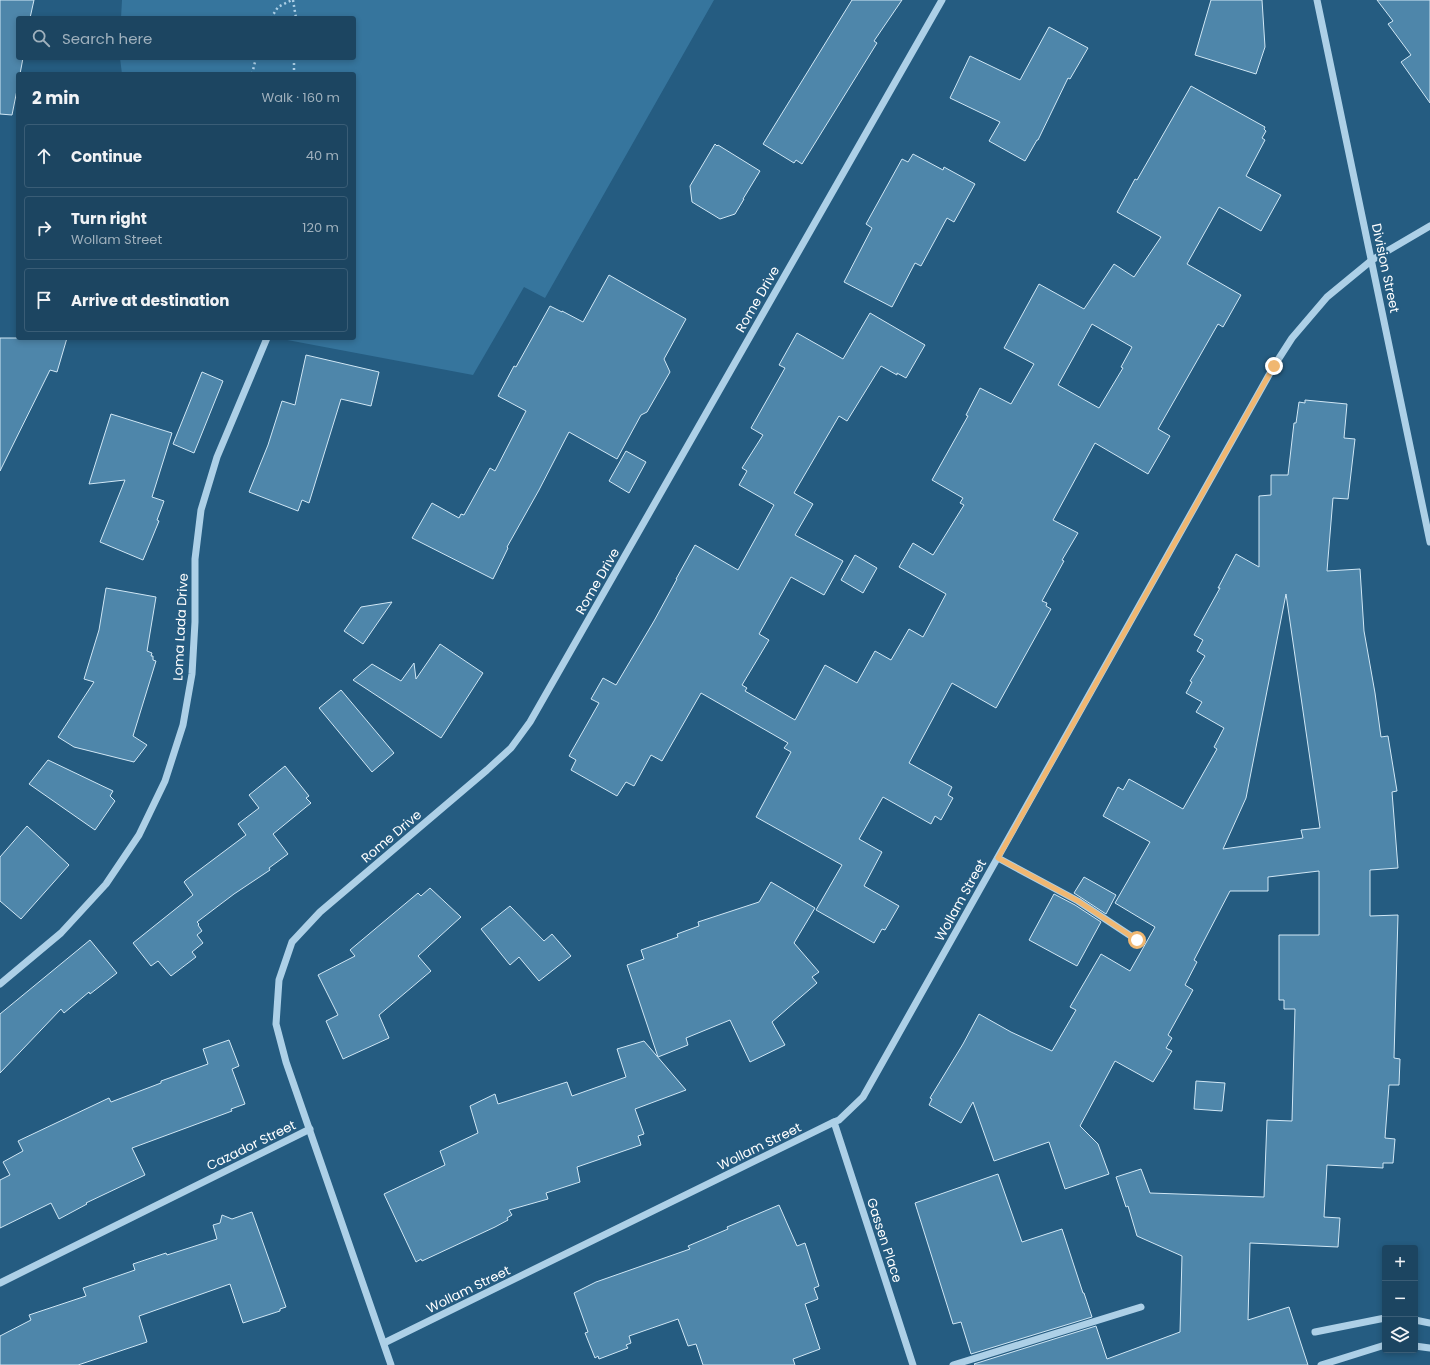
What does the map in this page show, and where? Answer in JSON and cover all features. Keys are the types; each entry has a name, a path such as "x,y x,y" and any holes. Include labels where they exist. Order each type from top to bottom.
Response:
{"street":[{"name":"Rome Drive","path":"310,1129 286,1062 276,1024 279,980 292,942 320,912 492,766 511,748 530,722 942,0"},
{"name":"Division Street","path":"1317,0 1430,542"},
{"name":"Wollam Street","path":"384,1344 839,1120 863,1097 1274,366 1292,338 1327,297 1372,260 1430,226"},
{"name":"Loma Lada Drive","path":"0,984 61,933 106,884 139,835 165,782 183,725 192,674 195,622 195,559 201,510 217,457 266,340"},
{"path":"998,858 1078,901 1137,940"},
{"name":"Gassen Place","path":"834,1122 913,1365"},
{"name":"Cazador Street","path":"0,1283 310,1129 391,1365"},
{"path":"953,1365 1140,1307"},
{"path":"1315,1332 1382,1319"},
{"path":"1418,1321 1430,1323"},
{"path":"1320,1365 1382,1345"},
{"path":"1418,1346 1430,1348"}],"path":[{"path":"272,16 278,7 293,0 296,16"},
{"path":"252,72 256,60"},
{"path":"294,60 294,72"}],"shaded area":[{"path":"122,0 714,0 545,298 524,287 473,375 287,340 356,340 356,72 122,72 120,60 356,60 356,16 121,16"}],"building":[{"path":"0,0 34,0 30,16 16,16 16,60 23,60 20,72 16,72 16,95 12,115 0,114"},
{"path":"852,0 902,0 874,41 877,43 802,164 796,160 794,163 763,144"},
{"path":"1211,0 1262,0 1265,47 1256,74 1195,55"},
{"path":"1377,0 1430,0 1430,103 1401,62 1411,55 1388,24 1393,21"},
{"path":"1049,27 1088,48 1070,79 1068,78 1038,140 1025,161 989,141 1000,122 950,98 970,56 1020,80"},
{"path":"1191,86 1265,127 1264,129 1266,131 1262,138 1265,140 1246,176 1281,195 1261,231 1219,207 1187,264 1241,295 1223,327 1218,324 1158,429 1170,436 1148,474 1095,443 1053,520 1078,533 1062,560 1064,561 1042,601 1047,603 1046,606 1051,609 996,708 952,683 909,763 952,787 948,795 953,798 941,820 935,816 931,824 883,797 859,839 882,852 864,886 899,906 885,930 882,929 874,943 816,910 842,865 756,817 791,752 784,748 788,743 701,693 662,761 651,755 634,786 626,782 617,796 571,770 576,760 569,756 599,703 591,699 603,678 616,685 654,621 695,545 738,570 774,505 739,485 747,471 742,468 763,435 751,428 785,368 779,365 797,333 843,359 870,313 925,345 906,378 881,366 847,421 839,416 794,493 813,504 795,535 843,561 824,595 791,577 759,634 769,640 742,685 747,688 745,691 795,720 825,665 857,683 875,651 891,660 909,629 923,637 946,594 899,567 913,543 933,555 964,505 960,503 963,498 932,480 968,416 966,415 980,388 1011,404 1034,364 1004,348 1039,284 1084,309 1114,264 1134,277 1161,237 1117,212 1135,179 1137,180","holes":["1092,324 1132,347 1121,367 1123,368 1099,408 1058,385"]},
{"path":"715,144 760,171 735,214 720,219 692,202 690,186"},
{"path":"913,154 943,170 944,167 975,184 954,222 947,218 921,266 915,263 892,307 844,282 872,228 866,224 902,159 908,162"},
{"path":"609,275 686,319 664,359 670,372 647,412 641,415 617,459 569,432 507,547 508,548 493,579 412,538 432,503 459,518 461,514 464,515 490,468 495,471 526,411 498,396 550,306 583,322"},
{"path":"0,338 16,338 16,340 66,340 57,372 50,370 0,471"},
{"path":"306,355 379,372 371,406 341,399 309,503 302,500 298,511 249,492 268,445 282,401 295,405"},
{"path":"202,372 223,381 194,453 173,444"},
{"path":"1305,400 1347,404 1344,438 1355,439 1348,499 1333,498 1327,571 1360,569 1364,631 1381,737 1388,736 1397,791 1392,792 1398,868 1370,870 1370,916 1398,915 1394,1058 1400,1059 1399,1085 1389,1085 1385,1138 1395,1139 1393,1163 1383,1163 1383,1168 1327,1165 1324,1217 1340,1218 1338,1247 1250,1243 1248,1320 1289,1307 1308,1365 975,1365 974,1364 1096,1326 1107,1359 1180,1332 1182,1256 1137,1236 1128,1206 1126,1207 1116,1177 1141,1169 1150,1193 1264,1197 1267,1120 1292,1121 1295,1009 1284,1009 1284,1000 1279,1000 1279,935 1319,935 1319,871 1268,877 1268,891 1230,891 1194,960 1197,962 1185,985 1193,990 1168,1035 1172,1038 1166,1048 1172,1051 1153,1082 1115,1061 1080,1126 1098,1144 1109,1174 1065,1189 1049,1142 994,1161 973,1102 961,1123 929,1105 932,1099 930,1098 963,1044 979,1014 1011,1032 1052,1051 1076,1010 1070,1007 1101,954 1130,971 1155,927 1115,903 1150,842 1103,816 1118,787 1123,790 1129,779 1183,809 1217,749 1214,747 1224,728 1196,712 1202,702 1186,693 1192,682 1190,681 1205,656 1197,651 1203,640 1194,635 1220,588 1218,588 1236,554 1259,567 1259,496 1271,495 1271,475 1288,475 1294,423 1296,423 1299,402 1305,403","holes":["1286,594 1320,828 1301,830 1303,838 1223,849 1246,798"]},
{"path":"111,414 172,433 152,497 164,501 157,520 159,521 143,560 100,542 125,480 89,484"},
{"path":"626,451 646,462 629,493 609,481"},
{"path":"855,555 877,568 863,593 841,580"},
{"path":"106,588 156,597 147,651 152,653 151,656 153,656 153,660 156,661 133,736 147,745 134,762 74,747 58,737 94,682 84,679 99,630"},
{"path":"392,602 363,644 344,631 361,607"},
{"path":"440,644 483,673 441,738 353,680 372,664 401,681 414,663 416,679"},
{"path":"341,690 394,753 372,772 319,708"},
{"path":"48,760 113,791 110,796 115,801 95,830 29,784"},
{"path":"285,766 309,796 306,798 311,803 273,834 288,854 269,868 270,870 234,894 197,922 202,931 197,935 203,943 192,952 196,957 171,976 158,961 151,966 133,943 193,895 184,882 186,880 246,835 238,824 259,808 249,795"},
{"path":"27,826 69,865 21,919 0,901 0,857"},
{"path":"1084,877 1116,895 1106,914 1074,893"},
{"path":"771,882 815,908 794,943 819,972 812,977 817,983 772,1022 785,1045 750,1062 730,1020 686,1038 688,1045 658,1057 627,965 644,959 641,950 678,937 677,934 699,926 698,922 759,902"},
{"path":"430,888 461,917 418,956 431,971 379,1015 389,1038 343,1059 326,1021 338,1015 318,975 355,956 350,950 418,893 421,896"},
{"path":"1054,894 1075,905 1101,922 1077,966 1029,940"},
{"path":"510,906 544,941 552,934 571,956 539,981 519,957 510,965 481,929"},
{"path":"90,940 117,973 90,994 89,992 64,1013 61,1009 0,1073 0,1014"},
{"path":"229,1040 239,1066 232,1069 245,1104 231,1109 232,1111 132,1148 145,1175 86,1203 87,1204 59,1219 51,1203 0,1228 0,1180 10,1175 3,1162 23,1151 18,1141 109,1098 111,1102 161,1083 161,1081 208,1064 203,1049"},
{"path":"644,1041 686,1090 635,1109 644,1134 638,1136 641,1145 577,1167 580,1182 546,1193 548,1199 509,1210 512,1215 507,1218 508,1220 422,1261 421,1259 416,1262 384,1194 445,1165 440,1151 478,1133 470,1106 495,1094 498,1104 567,1082 572,1096 626,1077 617,1049"},
{"path":"1196,1081 1225,1083 1222,1111 1194,1109"},
{"path":"998,1174 1022,1242 1062,1229 1092,1317 971,1354 961,1322 953,1324 915,1203"},
{"path":"779,1205 797,1246 805,1243 819,1286 814,1288 818,1299 805,1304 820,1349 793,1359 795,1365 703,1365 696,1344 688,1346 678,1319 629,1336 631,1343 626,1345 628,1348 599,1359 598,1356 595,1358 585,1333 588,1332 574,1293 596,1282 690,1249 688,1246 728,1229 727,1227"},
{"path":"252,1212 286,1307 280,1309 280,1311 243,1323 230,1284 139,1316 147,1342 78,1365 0,1365 0,1336 31,1320 29,1315 86,1296 83,1288 135,1270 133,1264 217,1239 213,1225 220,1223 222,1215 232,1219"}],"route":[{"path":"1137,940 1078,901 998,858 1274,366"}]}
